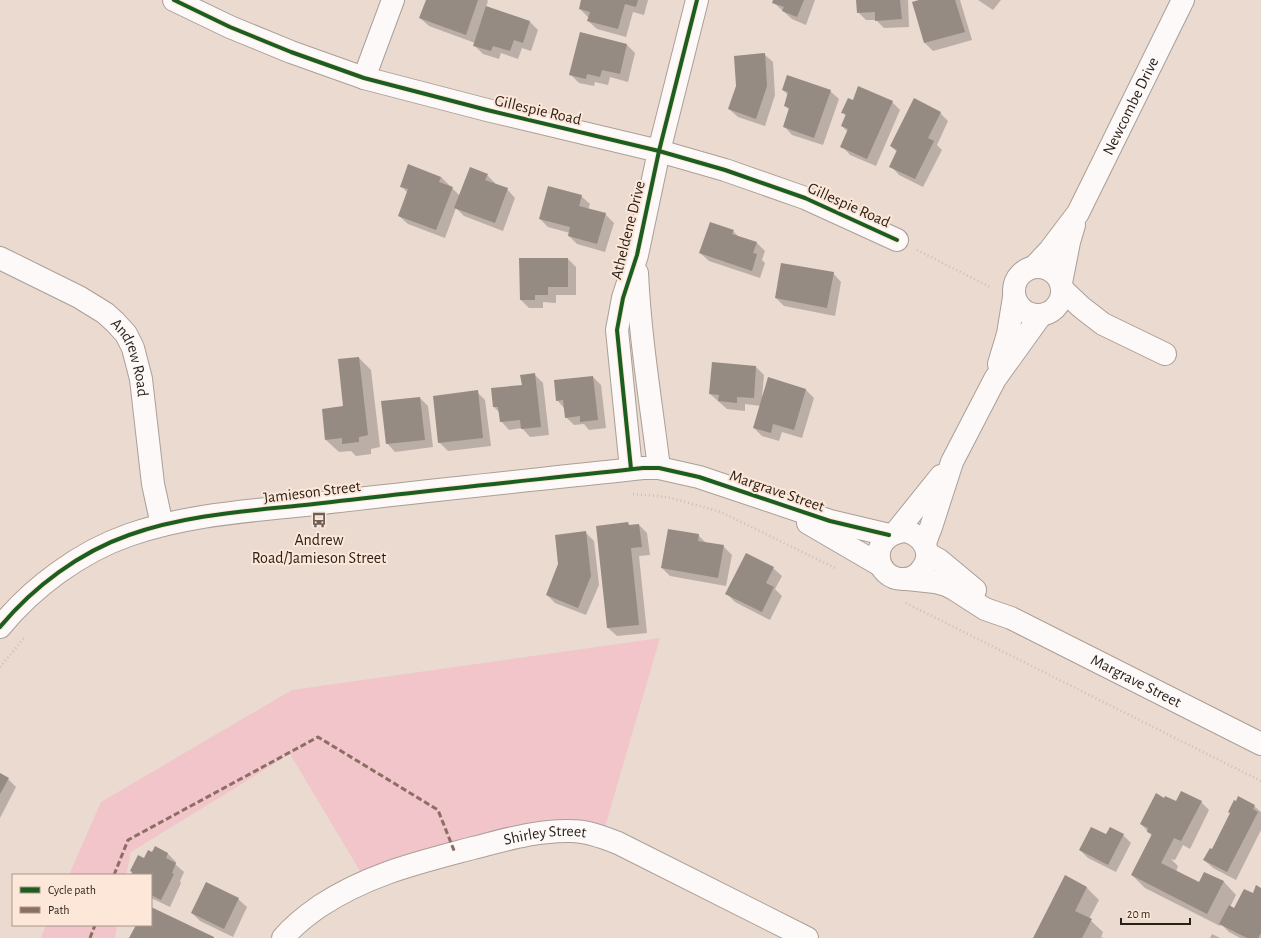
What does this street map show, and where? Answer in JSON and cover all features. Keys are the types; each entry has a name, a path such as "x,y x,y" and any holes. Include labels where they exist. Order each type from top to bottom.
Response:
{"street":[{"name":"Gillespie Road","path":"174,0 230,27 291,52 364,78 487,110 659,151 725,170 805,198 897,240"},
{"path":"364,78 393,0"},
{"name":"Atheldene Drive","path":"631,469 617,330 623,298 637,255 659,151 697,0"},
{"name":"Newcombe Drive","path":"1062,286 1069,242 1078,213 1183,0"},
{"name":"Newcombe Drive","path":"1034,267 1050,250 1078,213"},
{"name":"Atheldene Drive","path":"637,255 638,307 642,347 659,468"},
{"name":"Andrew Road","path":"0,258 79,297 105,313 126,334 133,348 141,379 153,484 162,524"},
{"path":"1103,324 1043,315 1032,315 1017,305 1013,289 1015,281 1020,274 1034,267 1043,267 1051,270 1057,276 1062,286 1081,307 1103,324 1165,354"},
{"path":"952,462 919,504 892,534 883,541 879,549 878,557 880,565 891,576 899,579 914,577 925,566 926,549 931,527 952,462 995,379 1043,315 1052,311 1058,305 1062,298 1062,286"},
{"path":"995,379 1008,334 1014,296"},
{"name":"Jamieson Street","path":"0,627 44,584 76,561 128,535 162,524 447,488 631,469 659,468"},
{"name":"Margrave Street","path":"659,468 699,477 830,521 892,534"},
{"name":"Margrave Street","path":"774,503 880,565"},
{"path":"892,534 904,531 912,532 918,536 926,549"},
{"name":"Margrave Street","path":"926,549 1010,618"},
{"name":"Margrave Street","path":"907,579 946,585 985,609 1010,618 1261,744"},
{"name":"Shirley Street","path":"283,938 307,915 336,896 366,881 407,865 530,833 573,830 587,832 618,844 807,938"}],"path":[{"path":"897,240 990,287"},
{"path":"630,493 667,497 721,512 840,570"},
{"path":"902,601 1261,782"},
{"path":"0,667 28,632"}],"shaded area":[{"path":"660,638 602,837 587,832 366,881 290,754 131,852 126,874 69,874 101,802 292,690"},
{"path":"46,926 117,926 115,938 41,938"}],"building":[{"path":"426,0 478,0 466,35 419,18"},
{"path":"581,0 638,0 636,7 625,4 618,29 587,21 590,12 579,9"},
{"path":"773,0 804,0 797,17 782,11 784,7 772,3"},
{"path":"856,0 900,0 902,19 875,21 875,12 857,13"},
{"path":"919,0 955,0 965,32 924,43 912,2"},
{"path":"486,6 530,21 523,43 514,40 510,51 493,46 491,51 473,46"},
{"path":"580,32 627,44 620,74 602,70 600,77 587,74 586,79 569,75"},
{"path":"765,53 767,86 756,119 728,109 736,86 734,56"},
{"path":"787,75 831,90 814,138 783,127 789,108 784,106 788,92 782,90"},
{"path":"858,86 893,101 867,159 840,147 848,129 841,126 846,114 841,113 848,98 853,100"},
{"path":"914,98 941,112 928,138 934,141 915,179 889,167 897,150 890,146"},
{"path":"408,164 441,177 439,182 453,187 436,230 398,216 408,189 400,187"},
{"path":"470,167 488,174 485,180 508,188 495,223 454,208"},
{"path":"548,186 582,195 579,206 606,213 597,244 568,236 570,227 539,219"},
{"path":"710,222 734,230 732,234 757,242 753,253 757,254 752,271 699,253"},
{"path":"519,258 568,258 568,287 548,287 548,295 535,295 535,300 520,300"},
{"path":"781,263 834,272 827,308 775,298"},
{"path":"359,357 368,435 359,437 359,442 342,444 342,438 325,440 322,409 343,406 338,359"},
{"path":"712,362 756,366 754,398 737,397 737,403 718,401 719,395 709,394"},
{"path":"535,373 541,427 521,429 520,420 500,422 498,407 493,407 491,388 522,385 520,375"},
{"path":"593,376 598,420 580,422 580,416 565,418 563,400 556,401 554,380"},
{"path":"768,377 806,389 794,430 773,424 771,433 753,428"},
{"path":"478,390 483,438 438,443 433,396"},
{"path":"420,397 425,440 386,444 381,401"},
{"path":"628,522 629,525 639,524 642,547 631,548 639,625 607,628 596,526"},
{"path":"668,529 699,534 698,541 724,545 718,578 661,568"},
{"path":"586,531 591,576 578,608 546,595 558,564 555,535"},
{"path":"746,553 774,567 766,583 774,587 762,612 725,594"},
{"path":"0,773 9,778 0,794"},
{"path":"1181,791 1202,801 1181,841 1174,838 1161,863 1199,882 1204,872 1224,881 1207,914 1131,875 1152,834 1147,832 1148,828 1140,824 1156,793 1164,798 1165,796 1176,801"},
{"path":"1238,796 1255,805 1253,809 1258,812 1227,872 1203,860 1210,848 1212,849 1230,813 1228,812 1234,800 1236,801"},
{"path":"1091,827 1106,834 1110,827 1124,834 1108,865 1079,850"},
{"path":"155,846 168,853 166,858 176,863 172,873 174,874 161,900 152,896 152,874 131,874 132,872 130,871 138,855 144,858 148,850 152,852"},
{"path":"1065,875 1087,887 1075,911 1092,919 1082,938 1033,938"},
{"path":"206,882 239,898 224,929 191,913"},
{"path":"1256,885 1261,888 1261,933 1258,938 1247,938 1219,924 1229,905 1234,908 1244,889 1253,893"},
{"path":"152,907 214,937 214,938 129,938 135,926 152,926"}],"marked path":[{"path":"114,874 128,840 318,737 438,810 455,853"},
{"path":"90,938 95,926"}],"cycle path":[{"path":"174,0 230,27 291,52 364,78 487,110 659,151 725,170 805,198 897,240"},
{"path":"631,469 617,330 623,298 637,255 659,151 697,0"},
{"path":"0,627 27,598 58,572 75,561 111,542 151,528 174,522 244,511 643,468 659,468 699,477 830,521 889,535"}],"place":[{"name":"Andrew Road/Jamieson Street","path":"319,520"}]}
